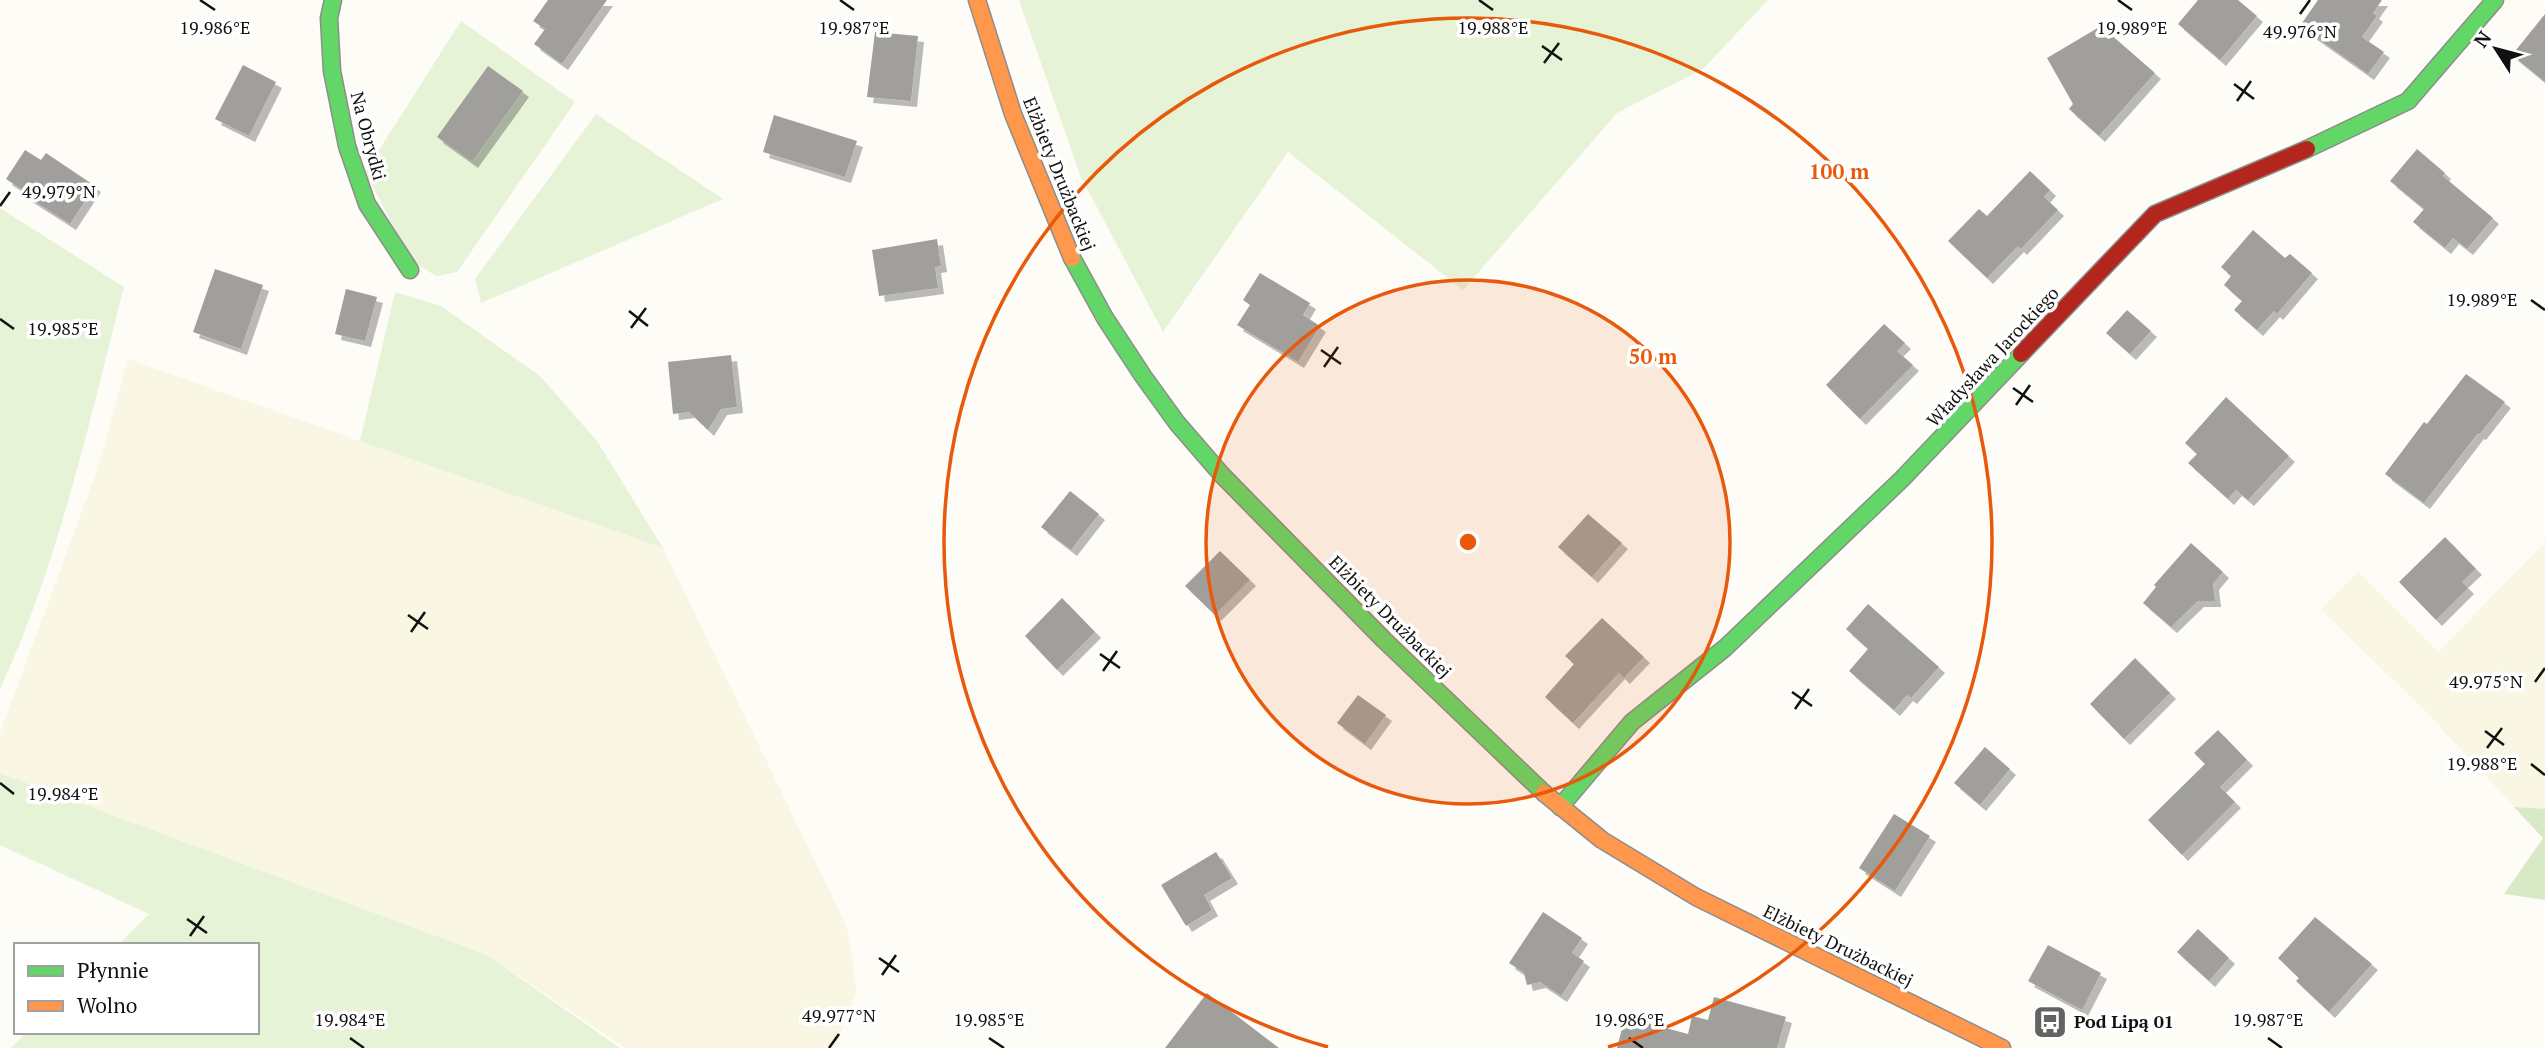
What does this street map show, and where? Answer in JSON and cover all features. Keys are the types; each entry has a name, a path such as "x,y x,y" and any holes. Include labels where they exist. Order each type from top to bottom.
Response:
{"street":[{"name":"Na Obrydki","path":"333,0 329,18 332,71 347,146 367,204 410,270"},
{"name":"Elżbiety Drużbackiej","path":"977,0 1013,114 1073,260 1105,318 1143,376 1177,423 1222,475 1377,633 1527,779 1602,840 1696,897 2002,1048"},
{"name":"Władysława Jarockiego","path":"1560,807 1632,722 1725,648 1902,479 2155,214 2284,160 2408,101 2495,0"}],"shaded area":[{"path":"128,359 663,548 847,927 857,991 835,1048 625,1048 487,955 0,773 0,733 98,468"},
{"path":"2545,542 2545,809 2541,811 2514,807 2424,710 2320,609 2358,571 2438,652"}],"green space":[{"path":"1019,0 1768,0 1703,69 1617,113 1463,290 1288,152 1163,332 1080,175"},
{"path":"461,21 575,102 457,272 436,276 412,261 365,172"},
{"path":"596,114 723,199 481,303 475,279"},
{"path":"0,208 124,287 56,542 21,641 0,689"},
{"path":"395,292 441,306 540,376 597,441 663,548 360,441"},
{"path":"0,773 487,955 620,1048 11,1048 25,1034 259,1034 259,943 120,943 149,914 0,845"},
{"path":"2514,807 2545,809 2545,900 2504,894 2543,838"}],"building":[{"path":"548,0 607,0 562,64 534,44 545,29 533,21"},
{"path":"2198,0 2238,0 2257,16 2220,60 2178,24"},
{"path":"2318,0 2382,0 2373,13 2377,16 2362,37 2384,52 2368,74 2300,26"},
{"path":"2545,14 2545,82 2512,55"},
{"path":"2101,26 2155,73 2099,136 2069,109 2073,104 2047,58"},
{"path":"875,32 918,36 911,101 867,97"},
{"path":"243,65 276,82 249,136 215,119"},
{"path":"488,66 523,91 472,162 437,137"},
{"path":"774,115 857,141 845,177 763,152"},
{"path":"2417,149 2445,173 2443,176 2493,218 2467,249 2453,238 2445,248 2413,222 2424,209 2390,181"},
{"path":"25,150 41,160 46,153 95,186 70,224 20,192 21,189 6,179"},
{"path":"2030,171 2050,190 2044,197 2058,210 2021,249 2018,246 1987,278 1948,241 1979,209 1987,216"},
{"path":"2253,230 2285,258 2290,254 2312,273 2277,314 2274,311 2257,330 2234,310 2242,301 2224,285 2231,276 2221,267"},
{"path":"937,239 941,266 935,267 938,288 879,296 872,250"},
{"path":"215,269 263,285 241,349 193,332"},
{"path":"1260,273 1310,303 1303,315 1320,326 1298,362 1237,325 1250,305 1243,300"},
{"path":"346,289 377,297 365,341 335,334"},
{"path":"2127,310 2151,331 2130,354 2106,333"},
{"path":"1884,324 1905,343 1897,351 1913,365 1860,419 1826,385"},
{"path":"731,355 737,407 721,409 708,430 689,412 673,414 668,362"},
{"path":"2466,374 2505,402 2424,503 2385,474 2424,422 2427,424"},
{"path":"2226,397 2289,456 2248,500 2236,490 2228,499 2188,463 2197,454 2185,443"},
{"path":"1070,491 1099,514 1071,550 1041,527"},
{"path":"1588,514 1622,543 1592,577 1558,547"},
{"path":"2445,537 2476,569 2462,582 2468,588 2436,620 2399,582"},
{"path":"2191,543 2223,572 2213,584 2215,601 2198,601 2171,627 2143,603 2156,587 2154,585"},
{"path":"1220,551 1250,580 1215,615 1185,586"},
{"path":"1062,598 1095,632 1057,670 1025,636"},
{"path":"1868,604 1939,667 1911,698 1907,695 1894,710 1849,671 1868,649 1846,629"},
{"path":"1602,618 1644,657 1624,678 1619,673 1573,723 1545,697 1574,664 1565,656"},
{"path":"2135,658 2170,693 2124,739 2090,704"},
{"path":"1358,695 1386,715 1365,744 1337,723"},
{"path":"2218,730 2247,760 2220,787 2235,802 2182,855 2148,820 2205,764 2194,753"},
{"path":"1985,747 2010,769 1980,805 1954,783"},
{"path":"1894,814 1930,836 1895,891 1859,868"},
{"path":"1216,852 1232,878 1204,895 1212,910 1186,926 1161,885"},
{"path":"1543,912 1582,938 1572,953 1584,961 1561,996 1540,982 1527,985 1524,973 1509,963"},
{"path":"2315,917 2372,964 2329,1012 2296,981 2299,978 2278,958"},
{"path":"2198,929 2229,958 2209,981 2177,952"},
{"path":"2048,945 2101,973 2082,1010 2028,981"},
{"path":"1207,993 1279,1048 1165,1048"},
{"path":"1714,997 1786,1017 1777,1048 1617,1048 1625,1017 1688,1034 1692,1016 1708,1020"}],"traffic: fast":[{"path":"333,0 329,18 332,71 347,146 367,204 410,270"},
{"path":"2307,149 2408,101 2495,0"},
{"path":"1072,258 1105,318 1143,376 1177,423 1222,475 1384,640 1544,793"},
{"path":"1560,807 1632,722 1725,648 1902,479 2021,354"}],"traffic: slow":[{"path":"977,0 1013,114 1072,258"},
{"path":"1544,793 1602,840 1696,897 2002,1048"}],"traffic: jam":[{"path":"2021,354 2155,214 2307,149"}],"place":[{"name":"Pod Lipą 01","path":"2050,1022"}]}
